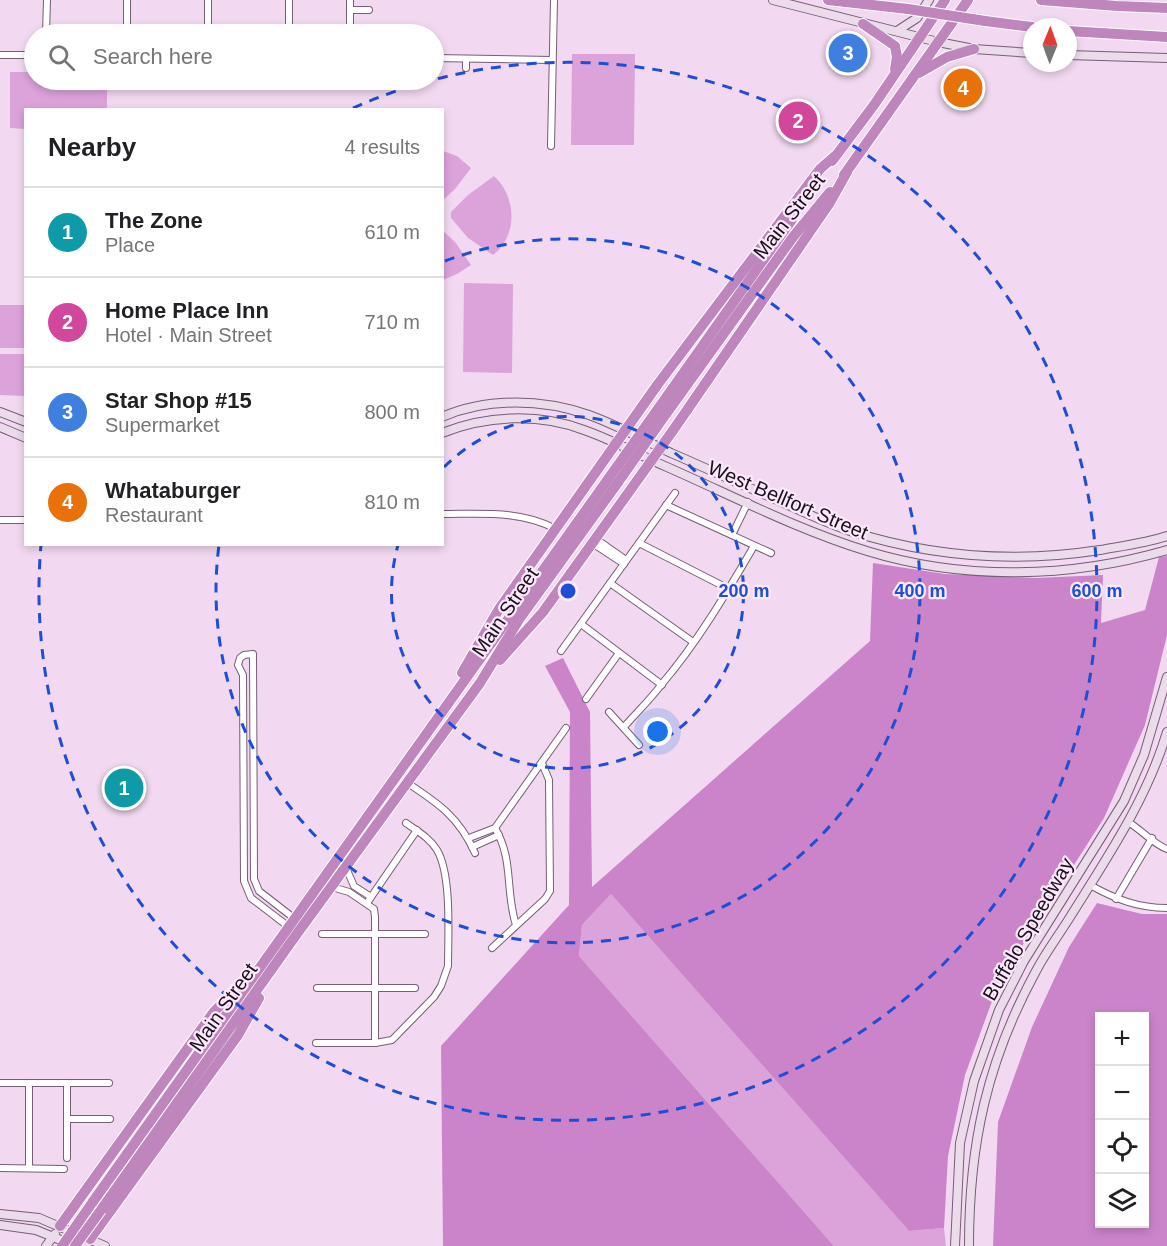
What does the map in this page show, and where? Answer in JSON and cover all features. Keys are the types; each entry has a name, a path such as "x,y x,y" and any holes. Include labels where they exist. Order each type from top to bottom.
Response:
{"highway":[{"path":"828,0 1023,26"},
{"path":"870,0 908,9"},
{"name":"Main Street","path":"62,1246 99,1211 281,939 332,886 346,868 406,782 480,683 520,618 615,478 835,156 945,0"},
{"name":"Main Street","path":"662,411 793,237 847,172 968,0"},
{"path":"1041,0 1167,8"},
{"path":"863,24 895,46 897,57 893,76"},
{"path":"1077,32 1167,37"},
{"path":"914,77 947,57 974,49"},
{"path":"426,734 499,609 646,401 820,169 835,156"},
{"path":"480,683 543,612 661,448 829,204 847,172"},
{"path":"646,401 644,412 646,419 664,432 674,429"},
{"path":"603,462 617,461 632,471 633,486"},
{"name":"Main Street","path":"75,1246 426,734 615,478"},
{"path":"60,1226 213,1013 281,939"},
{"path":"76,1202 79,1215 96,1220 99,1211"},
{"path":"88,1242 99,1211"}],"main road":[{"path":"773,0 918,38 974,49 1023,52"},
{"path":"897,31 917,18 929,0"},
{"path":"1077,54 1165,57"},
{"path":"517,418 518,403"},
{"name":"West Bellfort Street","path":"444,416 475,407 518,403 565,408 626,430 754,490 848,530 903,545 966,555 1052,556 1075,554 1167,536"},
{"path":"0,412 22,420 12,432"},
{"name":"West Bellfort Street","path":"444,432 467,424 517,418 561,423 583,429 802,527 869,552 917,563 996,572 1077,569 1103,566 1167,550"},
{"path":"0,427 24,437"},
{"path":"748,502 754,490"},
{"path":"843,543 848,530"},
{"path":"1075,554 1077,569"},
{"path":"996,572 997,557"},
{"name":"Buffalo Speedway","path":"955,1246 960,1143 974,1081 999,1010 1024,961 1124,801 1144,755 1167,677"},
{"name":"Buffalo Speedway","path":"969,1246 969,1200 975,1146 988,1085 1013,1016 1029,984 1128,822 1144,791 1167,732"},
{"path":"1124,801 1136,807"},
{"path":"1077,878 1090,885"},
{"path":"1015,978 1029,984"},
{"path":"974,1081 988,1085"},
{"path":"956,1198 969,1200"},
{"path":"0,1214 39,1218 60,1226 88,1242 105,1246"},
{"path":"0,1225 36,1230 75,1246"},
{"path":"46,1246 60,1226"}],"street":[{"path":"46,0 46,24"},
{"path":"127,0 127,24"},
{"path":"208,0 208,24"},
{"path":"289,0 289,24"},
{"path":"350,0 350,24"},
{"path":"551,146 554,0"},
{"path":"350,10 369,10"},
{"path":"0,55 24,56"},
{"path":"444,58 552,60"},
{"path":"466,58 466,68"},
{"path":"561,651 675,493"},
{"path":"732,535 748,502"},
{"path":"666,505 771,553"},
{"path":"444,514 523,517 543,522 556,529"},
{"path":"0,520 24,520"},
{"path":"594,541 625,562"},
{"path":"639,543 729,589"},
{"path":"624,727 662,685 693,642 729,589 754,546"},
{"path":"610,584 693,642"},
{"path":"581,624 662,685"},
{"path":"586,699 619,653"},
{"path":"253,654 254,879 260,891 294,927 251,898 244,881 243,675 238,665 244,655 253,654"},
{"path":"243,690 253,690"},
{"path":"609,712 639,745"},
{"path":"469,838 495,828 566,728"},
{"path":"492,948 545,899 550,891 549,780 542,763"},
{"path":"244,770 254,770"},
{"path":"406,782 447,811 469,838 473,850 499,835"},
{"path":"1128,822 1167,849"},
{"path":"316,1043 375,1043 392,1040 441,986 448,966 444,868 436,849 417,830 406,823"},
{"path":"495,828 507,854 512,908 516,925"},
{"path":"367,903 417,830"},
{"path":"1116,899 1152,838"},
{"path":"244,862 254,862"},
{"path":"346,868 354,886 371,897"},
{"path":"1090,885 1116,899 1137,905 1167,908"},
{"path":"332,886 354,895 374,909 375,1043"},
{"path":"354,895 358,888"},
{"path":"322,934 425,934"},
{"path":"317,988 415,988"},
{"path":"0,1083 109,1083"},
{"path":"29,1083 29,1168"},
{"path":"67,1083 67,1158"},
{"path":"67,1119 110,1119"},
{"path":"0,1168 64,1169"}],"shaded area":[{"path":"572,54 635,54 634,145 571,145"},
{"path":"10,72 24,72 24,90 107,90 107,108 24,108 24,129 10,128"},
{"path":"444,151 457,156 471,168 444,199"},
{"path":"494,176 507,195 511,216 507,238 493,255 468,238 451,218 451,212 468,195"},
{"path":"444,232 455,242 471,265 444,280"},
{"path":"464,283 513,284 512,373 463,372"},
{"path":"0,305 24,305 24,348 0,348"},
{"path":"0,354 24,354 24,396 0,395"},
{"path":"1167,556 1167,635 1145,725 1104,818 999,982 965,1075 948,1156 944,1228 909,1231 611,894 582,925 579,956 834,1246 443,1246 441,1046 569,905 570,712 545,666 563,658 590,712 592,887 870,641 873,563 945,574 1036,578 1103,575 1101,623 1145,610 1159,557"},
{"path":"611,894 909,1231 944,1228 946,1246 834,1246 579,956 582,925"},
{"path":"1097,903 1142,914 1167,914 1167,1246 993,1246 998,1122 1032,1027 1069,947"}],"place":[{"name":"Star Shop #15","path":"848,53"},
{"name":"Whataburger","path":"963,88"},
{"name":"Home Place Inn","path":"798,121"},
{"name":"The Zone","path":"124,788"}]}
